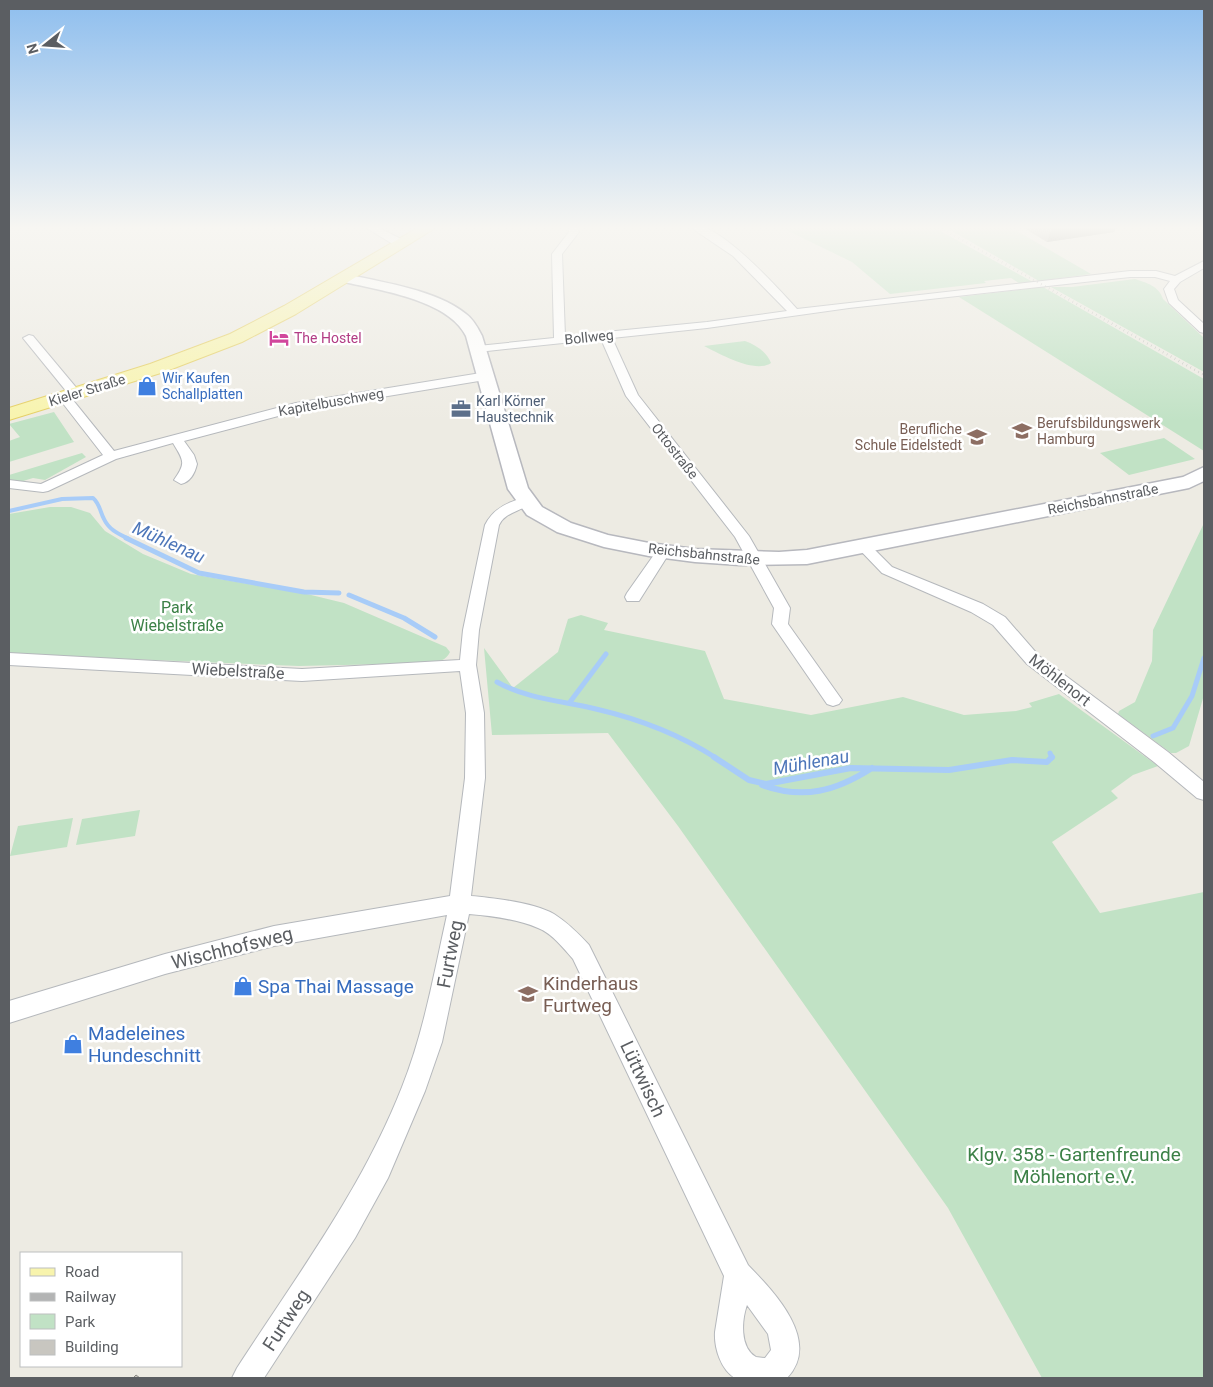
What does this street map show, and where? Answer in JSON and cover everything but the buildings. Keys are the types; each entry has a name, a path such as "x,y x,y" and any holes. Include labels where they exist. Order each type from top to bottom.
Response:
{"main road":[{"name":"Kieler Straße","path":"9,414 198,353 236,338 278,317 321,292"}],"street":[{"path":"394,292 435,303 452,311 466,322 478,348 518,488 524,502"},
{"path":"558,292 560,340"},
{"path":"774,292 794,312"},
{"name":"Bollweg","path":"478,348 707,325 794,312 973,292"},
{"path":"1170,292 1171,298 1204,330"},
{"name":"Ottostraße","path":"605,336 632,396 742,536 782,608 780,624 833,700"},
{"path":"29,338 111,456"},
{"name":"Kapitelbuschweg","path":"9,484 43,488 111,456 296,407 486,376"},
{"path":"177,439 191,463 190,471 181,480"},
{"name":"Reichsbahnstraße","path":"524,502 540,515 568,530 609,541 662,552 755,560 807,557 1189,482 1204,473"},
{"name":"Furtweg","path":"247,1378 345,1228 379,1169 413,1091 430,1042 460,904 475,778 474,713 468,665 471,630 492,525 496,516 503,510 524,502"},
{"name":"Möhlenort","path":"863,546 887,570 977,608 999,622 1033,660 1161,757 1204,793"},
{"path":"633,597 662,552"},
{"name":"Wiebelstraße","path":"9,659 302,675 468,665"},
{"name":"Wischhofsweg","path":"9,1012 165,964 274,936 460,904"},
{"name":"Lüttwisch","path":"460,904 499,908 545,920 564,933 581,952 738,1275"}],"green space":[{"path":"887,292 910,292 890,294"},
{"path":"1003,292 1051,292 1204,379 1204,451 959,297"},
{"path":"1060,292 1159,292 1163,299 1204,338 1204,372"},
{"path":"745,341 761,349 771,363 764,366 747,365 704,346"},
{"path":"54,412 74,442 9,462 9,441 20,437 9,424"},
{"path":"1164,438 1195,459 1129,475 1100,453"},
{"path":"82,453 86,457 45,480 33,478 20,482 9,481 9,475"},
{"name":"Park Wiebelstraße","path":"50,507 71,507 90,513 105,531 143,554 191,574 307,594 344,603 446,647 450,652 443,660 432,663 299,666 9,654 9,514"},
{"path":"1204,523 1204,695 1189,746 1176,753 1171,753 1118,714 1119,711 1135,702 1152,661 1153,630"},
{"name":"Klgv. 358 - Gartenfreunde Möhlenort e.V.","path":"581,615 608,623 604,630 705,651 724,699 811,715 903,697 964,715 1016,711 1032,707 1029,703 1059,694 1158,766 1133,775 1111,791 1118,798 1052,842 1100,913 1204,892 1204,1378 1042,1378 948,1208 678,826 608,733 492,735 484,648 513,688 558,652 568,619"},
{"path":"140,810 135,836 76,845 82,819"},
{"path":"73,818 67,847 10,856 18,826"}],"waterway":[{"name":"Mühlenau","path":"9,511 62,499 93,498 106,523 129,539"},
{"name":"Mühlenau","path":"126,538 199,573 304,592 339,593"},
{"name":"Mühlenau","path":"349,595 404,618 435,637"},
{"path":"570,702 606,654"},
{"name":"Mühlenau","path":"1153,736 1173,728 1192,696 1204,658"},
{"name":"Mühlenau","path":"497,682 533,696 596,709 643,723 688,742 716,758"},
{"name":"Mühlenau","path":"1050,753 1052,757"},
{"name":"Mühlenau","path":"714,757 749,780 766,784 851,768 871,768"},
{"name":"Mühlenau","path":"871,768 949,770 1012,760 1047,762 1052,757"},
{"path":"762,785 792,792 819,791 846,782 871,768"}],"railway":[{"path":"1055,292 1204,375"}],"place":[{"name":"The Hostel","path":"279,338"},
{"name":"Wir Kaufen Schallplatten","path":"147,386"},
{"name":"Karl Körner Haustechnik","path":"461,409"},
{"name":"Berufsbildungswerk Hamburg","path":"1022,431"},
{"name":"Berufliche Schule Eidelstedt","path":"977,437"},
{"name":"Spa Thai Massage","path":"243,986"},
{"name":"Kinderhaus Furtweg","path":"528,994"},
{"name":"Madeleines Hundeschnitt","path":"73,1044"}]}
